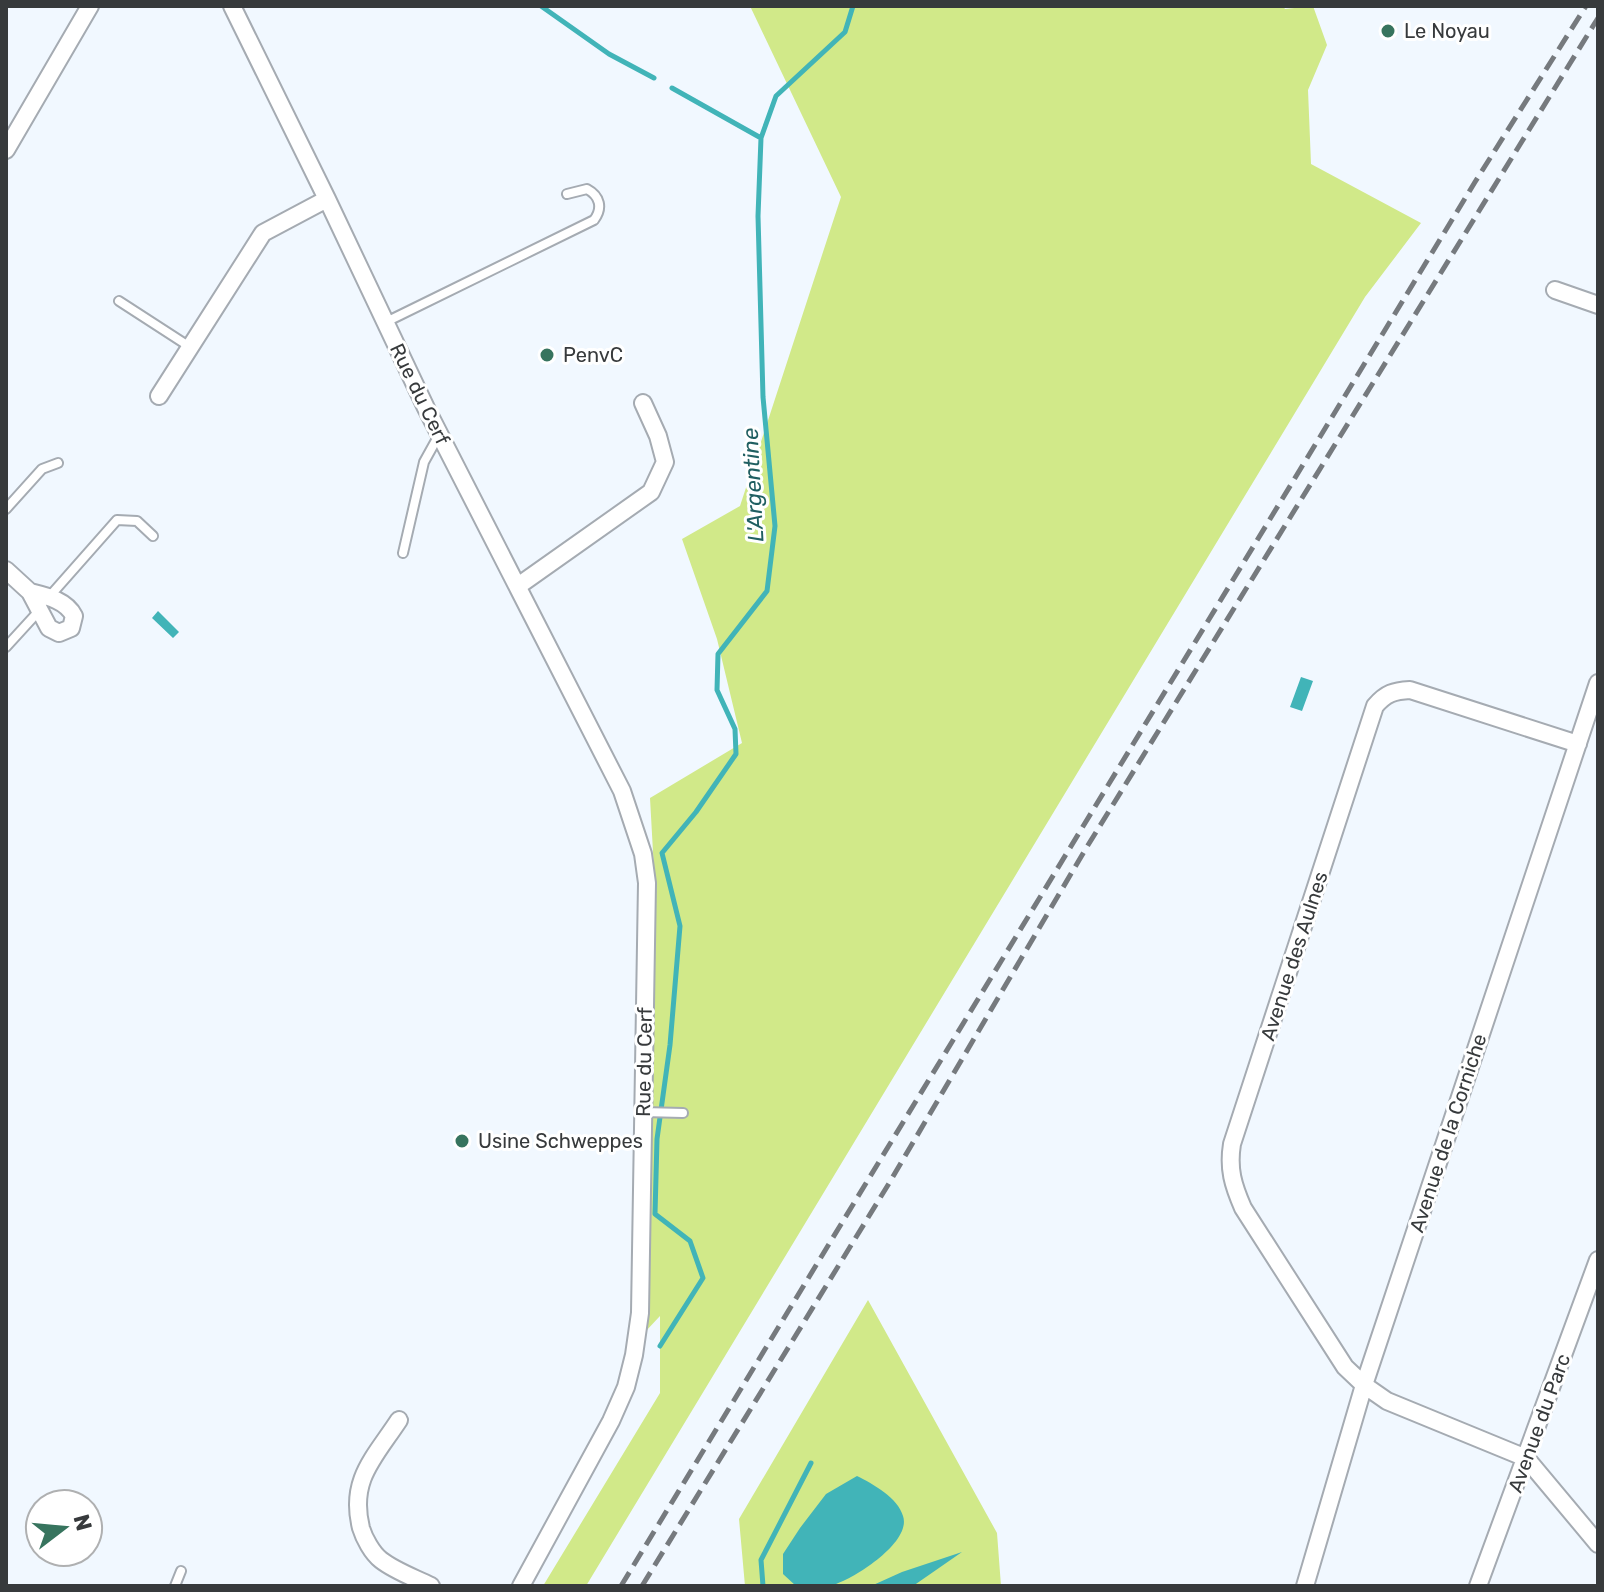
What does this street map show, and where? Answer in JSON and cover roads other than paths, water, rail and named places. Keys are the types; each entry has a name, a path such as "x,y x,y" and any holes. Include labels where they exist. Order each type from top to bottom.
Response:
{"street":[{"path":"6,150 90,6"},
{"name":"Rue du Cerf","path":"232,6 439,434 622,791 643,854 647,883 647,1112 640,1313 634,1355 626,1387 611,1421 521,1586"},
{"path":"159,396 263,233 327,199"},
{"path":"1555,290 1598,305"},
{"path":"518,586 651,492 665,462 658,436 643,403"},
{"path":"6,570 30,592 70,609 74,616 71,628 59,633 53,631 38,612 30,592"},
{"name":"Avenue de la Corniche","path":"1305,1586 1364,1385 1598,683"},
{"name":"Avenue des Aulnes","path":"1526,1458 1387,1401 1345,1367 1243,1208 1233,1187 1229,1167 1237,1129 1375,706 1384,695 1410,690 1578,744"},
{"name":"Avenue du Parc","path":"1478,1586 1598,1260"},
{"path":"399,1420 368,1467 359,1486 356,1507 363,1536 380,1559 431,1586"},
{"path":"1526,1458 1598,1544"}],"lane":[{"path":"386,322 594,220 599,214 600,205 595,193 587,189 567,194"},
{"path":"119,301 190,347"},
{"path":"403,553 424,462 439,434"},
{"path":"6,509 42,469 58,463"},
{"path":"49,598 117,520 137,521 153,536"},
{"path":"6,647 38,612"},
{"path":"647,1112 683,1113"},
{"path":"175,1586 181,1571"}],"water":[{"path":"158,611 179,632 173,638 152,618"},
{"path":"1301,677 1313,681 1302,711 1290,707"},
{"path":"857,1476 896,1503 903,1516 899,1537 879,1558 842,1581 824,1586 796,1586 783,1574 783,1554 826,1494"},
{"path":"962,1552 913,1586 871,1586 902,1572"}],"waterway":[{"path":"541,6 609,54 654,78"},
{"name":"L'Argentine","path":"660,1346 703,1278 690,1241 655,1214 657,1139 670,1045 680,926 662,853 696,812 736,754 735,729 717,690 718,654 767,591 775,526 763,397 758,216 761,138 776,96 845,32 853,6"},
{"path":"672,88 761,138"},
{"path":"763,1586 761,1560 811,1463"}],"railway":[{"path":"621,1586 1475,182 1586,6"},
{"path":"642,1586 888,1185 1085,850 1598,18"}],"place":[{"name":"Le Noyau","path":"1388,31"},
{"name":"PenvC","path":"547,355"},
{"name":"Usine Schweppes","path":"462,1141"}]}
